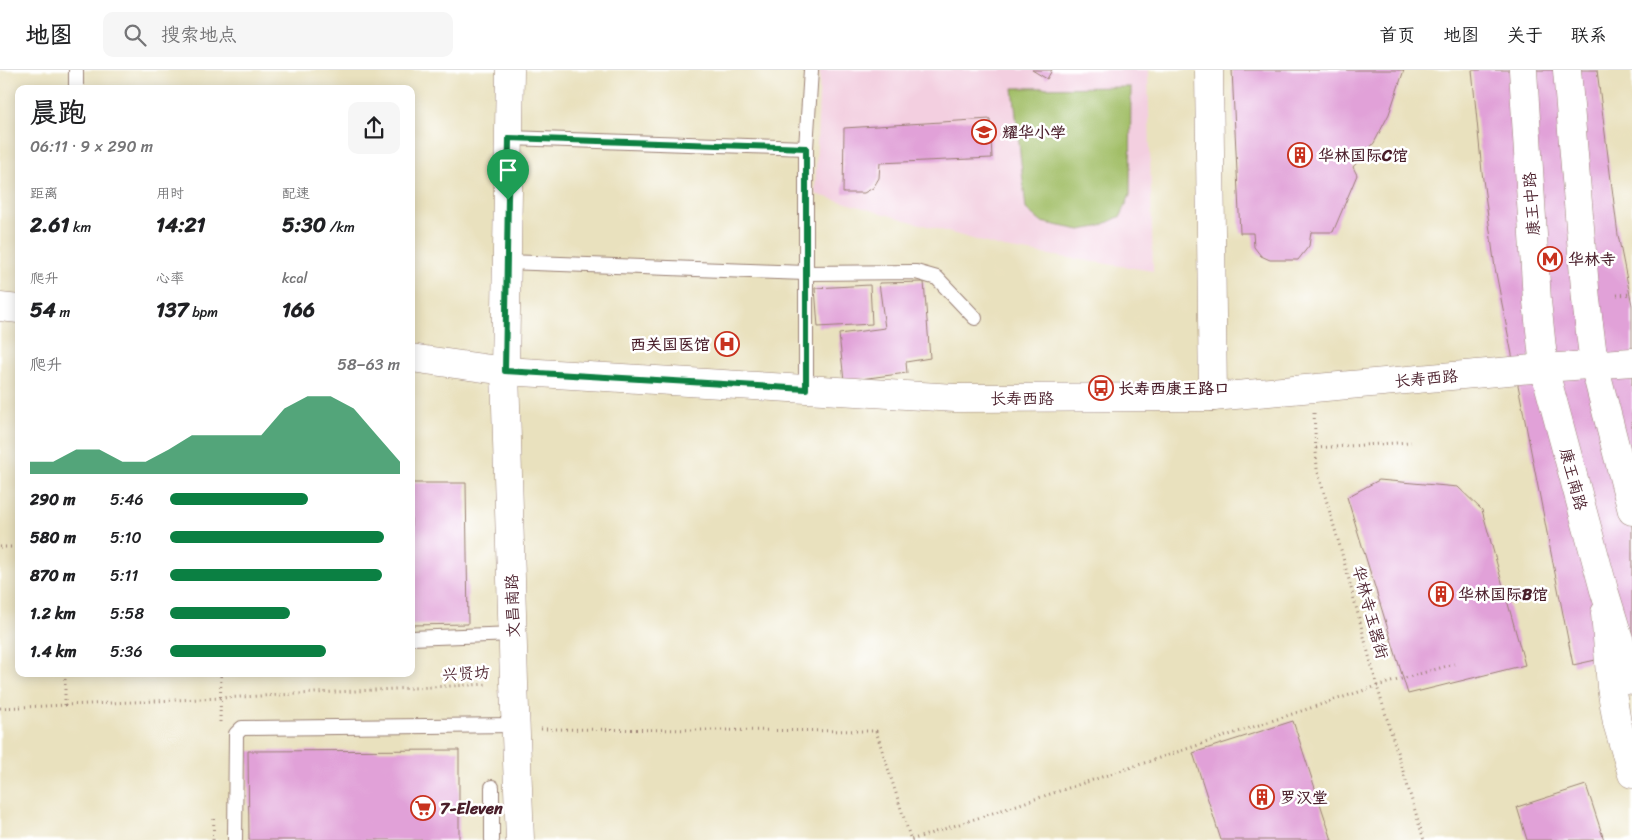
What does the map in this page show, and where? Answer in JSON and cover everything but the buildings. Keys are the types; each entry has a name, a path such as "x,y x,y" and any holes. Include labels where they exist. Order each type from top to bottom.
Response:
{"street":[{"name":"文昌南路","path":"510,70 505,371 520,840"},
{"path":"1210,70 1213,398"},
{"name":"康王中路","path":"1523,70 1537,301 1544,368"},
{"path":"1567,70 1586,300 1594,364 1632,511"},
{"path":"0,307 15,309"},
{"name":"长寿西路","path":"415,359 505,371 954,398 1213,398 1544,368 1632,362"},
{"name":"康王南路","path":"1544,368 1604,590 1632,681"},
{"name":"康王南路","path":"1604,590 1611,687 1617,723 1632,774"}],"lane":[{"path":"76,70 76,85"},
{"path":"806,389 806,148 812,70"},
{"path":"509,138 806,148"},
{"path":"507,262 806,273 916,272 937,278 974,318"},
{"path":"415,638 513,634"},
{"path":"235,840 236,734 242,728 515,727"},
{"path":"492,786 492,840"}],"path":[{"path":"1617,295 1632,294"},
{"name":"华林寺玉器街","path":"1313,388 1317,469 1341,550 1377,686 1424,840"},
{"path":"1316,448 1411,442"},
{"path":"0,547 15,547"},
{"path":"515,727 876,731 911,840 1377,686 1454,664"},
{"path":"65,677 65,705"},
{"name":"兴贤坊","path":"0,708 514,683"}],"shaded area":[{"name":"耀华小学","path":"820,70 1148,70 1153,271 1004,248 815,194"}],"green space":[{"path":"1131,87 1130,195 1121,216 1098,227 1080,230 1041,222 1026,209 1013,88"}],"place":[{"name":"耀华小学","path":"984,132"},
{"name":"华林国际C馆","path":"1300,155"},
{"name":"华林寺","path":"1550,259"},
{"name":"西关国医馆","path":"727,344"},
{"name":"长寿西康王路口","path":"1101,388"},
{"name":"华林国际B馆","path":"1441,594"},
{"name":"罗汉堂","path":"1262,797"},
{"name":"7-Eleven","path":"423,808"}],"route":[{"path":"509,138 806,148 806,389 505,371 508,200 509,138"}]}
